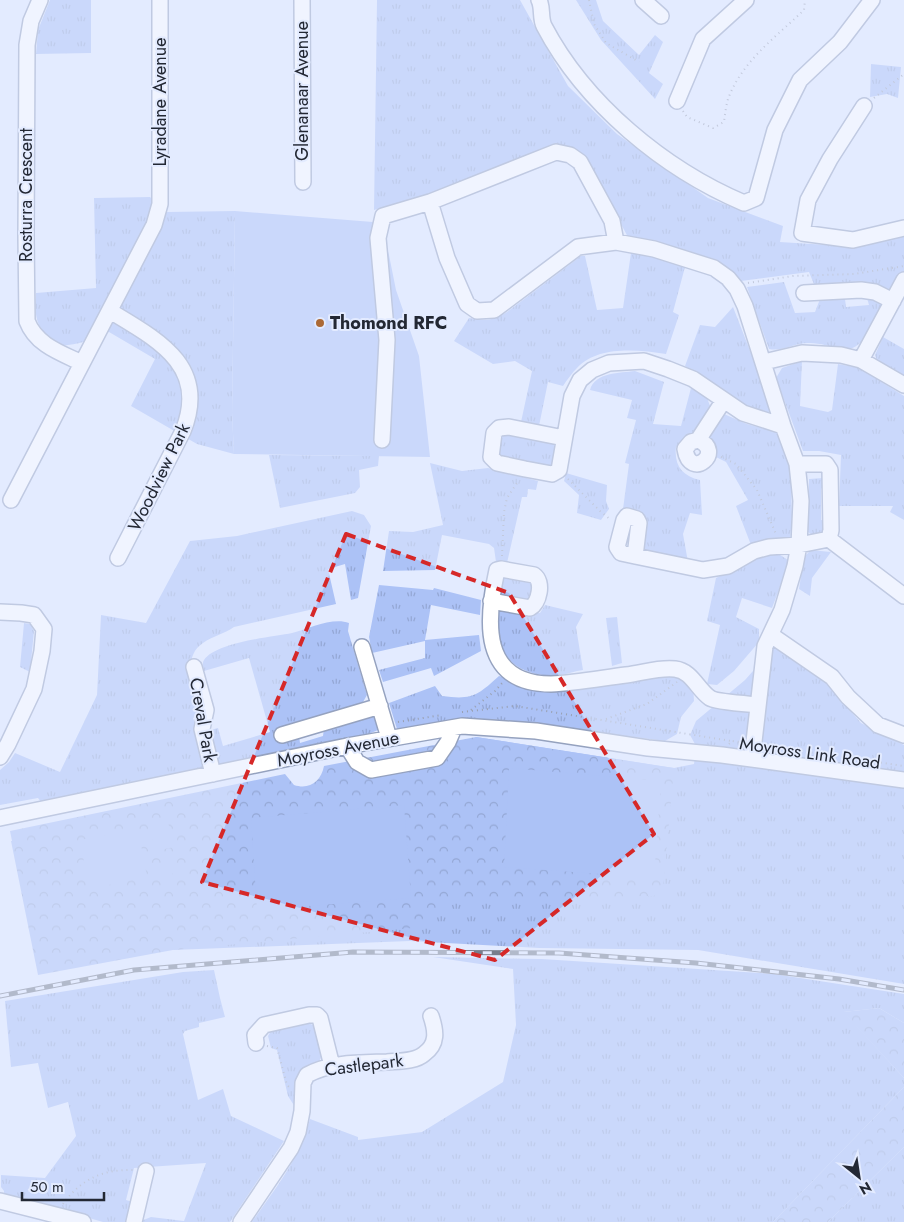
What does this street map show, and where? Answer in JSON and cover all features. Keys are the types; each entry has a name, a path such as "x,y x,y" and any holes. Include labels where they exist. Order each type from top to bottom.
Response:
{"street":[{"name":"Rosturra Crescent","path":"40,0 31,21 27,45 27,321 34,334 44,344 82,363"},
{"name":"Lyradane Avenue","path":"110,311 154,224 160,204 160,0"},
{"name":"Glenanaar Avenue","path":"302,0 302,182"},
{"path":"538,0 541,5 542,24 570,68 596,98 651,149 718,192 744,203 756,198 774,130 800,80 840,42 872,0"},
{"path":"643,0 661,16"},
{"path":"677,101 703,39 746,0"},
{"path":"864,106 830,159 808,200 802,233 853,240 904,228"},
{"path":"382,440 387,340 378,238 382,216 430,202 556,152 570,155 580,162 612,221 616,242"},
{"path":"430,202 446,258 468,304 477,311 494,310 578,247 616,242 654,249 714,268 728,278 737,289 745,306 797,464 801,501 799,545 782,610 768,640 753,751"},
{"path":"861,360 904,280"},
{"path":"804,293 861,290 875,292 893,301"},
{"path":"12,500 110,311"},
{"name":"Woodview Park","path":"110,311 148,334 167,350 183,369 188,381 191,397 188,419 183,431 118,558"},
{"path":"764,362 802,353 834,355 861,360 904,385"},
{"path":"564,438 508,427 499,428 494,433 492,457 497,464 552,474 559,470 572,396 580,380 592,370 609,363 644,362 668,368 693,379 743,413 783,426"},
{"path":"698,440 724,400"},
{"path":"698,440 704,442 709,449 708,456 704,462 699,464 692,463 686,458 685,449 691,442 698,440"},
{"path":"797,464 826,464 830,470 831,530 829,539"},
{"path":"622,529 627,516 637,519 639,524 634,556 703,570 728,566 754,552 829,539 904,596"},
{"path":"490,601 530,608 536,602 540,584 538,577 501,569 497,570 490,601 490,626 493,646 501,663 510,672 523,679 550,684 659,669 677,669 688,674 710,699 758,706"},
{"path":"0,612 34,615 44,629 42,651 34,689 6,749 0,757"},
{"path":"768,640 832,677 848,697 878,725 904,735"},
{"path":"362,647 387,731"},
{"name":"Creval Park","path":"194,667 206,710 202,728 213,774"},
{"path":"282,735 380,706"},
{"name":"Moyross Avenue","path":"0,818 347,746 387,731 462,726 494,728 536,731 680,751"},
{"path":"347,746 357,762 371,770 437,758 448,742 454,728"},
{"name":"Moyross Link Road","path":"680,751 722,755 753,751 904,780"},
{"path":"256,1043 255,1035 264,1025 317,1015 320,1018 332,1066"},
{"name":"Castlepark","path":"241,1222 291,1148 298,1132 302,1111 303,1083 307,1075 332,1066 400,1061 423,1056 436,1037 431,1016"},
{"path":"134,1222 146,1171"},
{"path":"0,1201 83,1222"}],"path":[{"path":"589,0 594,24 606,43 639,62"},
{"path":"677,101 687,117 713,128 724,122 728,99 740,75 753,58 804,10 805,0"},
{"path":"864,106 904,74"},
{"path":"737,289 745,283 793,276 854,274 904,266"},
{"path":"708,456 721,457 736,464 757,490 780,546"},
{"path":"501,569 504,512 508,498 525,469"},
{"path":"559,470 600,511 622,529"},
{"path":"470,711 496,691 510,672"},
{"path":"604,719 647,704 688,674"},
{"path":"461,712 515,706 732,740"},
{"path":"387,731 442,715"},
{"name":"Moyross Link Road","path":"722,755 732,740 753,751 904,766"},
{"path":"256,1043 277,1048 287,1086 303,1100"},
{"path":"58,1215 68,1196 88,1179 118,1170 146,1171"}],"highlighted area":[{"path":"346,534 509,593 654,834 495,960 202,882"}],"green space":[{"path":"50,0 91,0 91,53 36,54 38,30"},
{"path":"377,0 520,0 568,86 617,134 708,198 783,226 780,242 844,246 904,235 904,273 889,289 867,286 816,289 809,272 741,281 709,259 629,239 586,159 551,147 431,193 374,210"},
{"path":"576,0 596,0 603,21 639,55 655,35 663,42 649,73 663,84 655,99 601,40"},
{"path":"871,64 901,67 898,98 887,94 870,97"},
{"path":"150,197 166,212 235,211 232,413 234,454 197,444 131,406 155,359 109,332 79,343 61,344 47,335 37,320 36,293 96,288 94,198"},
{"name":"Thomond RFC","path":"235,211 373,222 380,226 389,255 396,290 419,356 430,457 234,454 232,413"},
{"path":"631,253 661,258 685,267 673,312 679,315 666,354 643,351 619,351 607,352 596,356 577,368 563,386 548,382 539,426 521,422 532,371 515,361 493,364 454,341 469,318 489,320 502,315 581,256 585,256 597,310 623,308"},
{"path":"784,282 795,313 815,312 820,299 845,299 846,307 869,305 867,298 873,297 882,305 862,342 849,349 805,343 774,350 769,349 747,287"},
{"path":"733,307 773,410 770,414 750,410 685,366 700,325 715,327"},
{"path":"883,337 904,349 904,378 877,361 875,355"},
{"path":"802,361 800,406 828,412 832,410 838,364 859,368 904,396 904,520 890,512 893,506 839,506 841,455 819,451 803,451 776,378 782,368"},
{"path":"635,371 664,382 653,424 681,426 691,388 707,398 712,411 695,431 676,447 676,459 681,469 688,476 700,480 702,515 690,513 683,534 688,562 646,554 642,548 647,521 643,513 623,509 629,464 625,463 636,420 627,418 632,400 590,390 597,380 609,374"},
{"path":"724,414 747,424 780,433 790,459 792,516 790,540 751,545 736,506 748,500 726,462 714,456 706,434"},
{"path":"506,431 555,441 556,452 554,460 548,469 496,455 499,437"},
{"path":"269,455 379,456 378,466 359,470 360,487 355,493 280,508"},
{"path":"430,463 462,471 488,468 538,481 536,490 528,489 527,497 522,497 507,563 496,562 494,548 489,544 442,535 435,570 383,571 389,531 413,532 443,525"},
{"path":"566,473 607,485 606,501 609,509 601,520 577,513 579,495 564,481"},
{"path":"823,478 825,484 821,489 821,520 826,521 825,531 817,538 808,532 809,479"},
{"path":"352,511 364,515 371,526 358,598 351,600 345,564 328,569 336,604 234,627 203,643 196,650 192,658 192,677 202,715 193,718 199,733 218,728 223,746 270,732 249,658 204,671 204,660 210,654 232,645 292,633 335,621 349,623 348,631 367,695 363,702 276,731 279,742 299,736 300,743 323,736 324,728 373,714 380,721 378,730 366,735 198,771 41,802 38,798 0,805 0,770 15,753 60,772 97,695 101,615 146,623 190,541 237,536"},
{"path":"811,550 831,552 812,578 810,596 799,589 804,557"},
{"path":"763,554 780,555 788,560 772,608 742,598 736,617 759,629 759,642 734,671 717,685 707,684 720,625 707,621 716,578"},
{"path":"503,574 532,579 535,585 531,600 526,602 499,597"},
{"path":"379,585 433,590 434,588 481,600 480,615 431,605 425,640 479,635 481,651 434,676 431,668 383,682 379,670 425,658 425,641 372,653 369,637"},
{"path":"545,605 583,614 576,627 583,670 551,676 532,673 516,665 504,652 499,639 498,612 504,609 540,613"},
{"path":"617,617 622,663 612,666 606,618"},
{"path":"24,623 30,624 34,631 30,672 20,667"},
{"path":"776,645 824,680 861,723 904,745 904,984 698,950 539,948 410,941 173,950 295,797 446,777 476,737 674,768 694,764 696,746 690,735 696,721 745,680"},
{"path":"663,675 677,677 693,684 694,701 681,717 677,734 665,741 503,720 461,719 397,729 389,703 435,686 442,696 467,697 479,692 499,676 545,690"},
{"path":"476,737 674,768 663,888 654,896 457,901 412,928 173,950 38,975 10,831 285,774 294,785 305,786 317,780 324,766"},
{"path":"509,768 661,781 654,878 504,867"},
{"path":"404,805 411,898 257,910 251,818"},
{"path":"168,822 174,847 155,851 149,827"},
{"path":"138,829 147,877 89,889 80,840"},
{"path":"174,864 176,873 157,877 155,868"},
{"path":"433,957 542,959 774,974 904,994 904,1023 879,1008 844,1012 904,1078 904,1087 773,1222 252,1222 293,1160 306,1133 310,1119 358,1137 358,1140 422,1132 503,1082 516,1025 513,969"},
{"path":"214,970 225,1017 199,1023 199,1027 185,1031 183,1034 198,1100 223,1089 231,1116 284,1141 230,1222 141,1222 151,1217 184,1221 206,1163 134,1168 126,1200 133,1202 130,1218 126,1222 103,1222 4,1194 1,1187 1,1175 45,1178 76,1136 68,1102 48,1108 38,1063 11,1067 5,1001 183,972"},
{"path":"879,1008 904,1023 904,1078 843,1012"},
{"path":"304,1021 315,1026 322,1051 320,1060 295,1107 288,1096 277,1050 271,1048 268,1036 272,1029"},
{"path":"904,1087 904,1147 828,1222 773,1222"},
{"path":"904,1147 904,1222 828,1222"}],"railway":[{"path":"0,996 134,970 353,952 559,953 696,963 839,979 904,990"}],"place":[{"name":"Thomond RFC","path":"320,323"}]}
